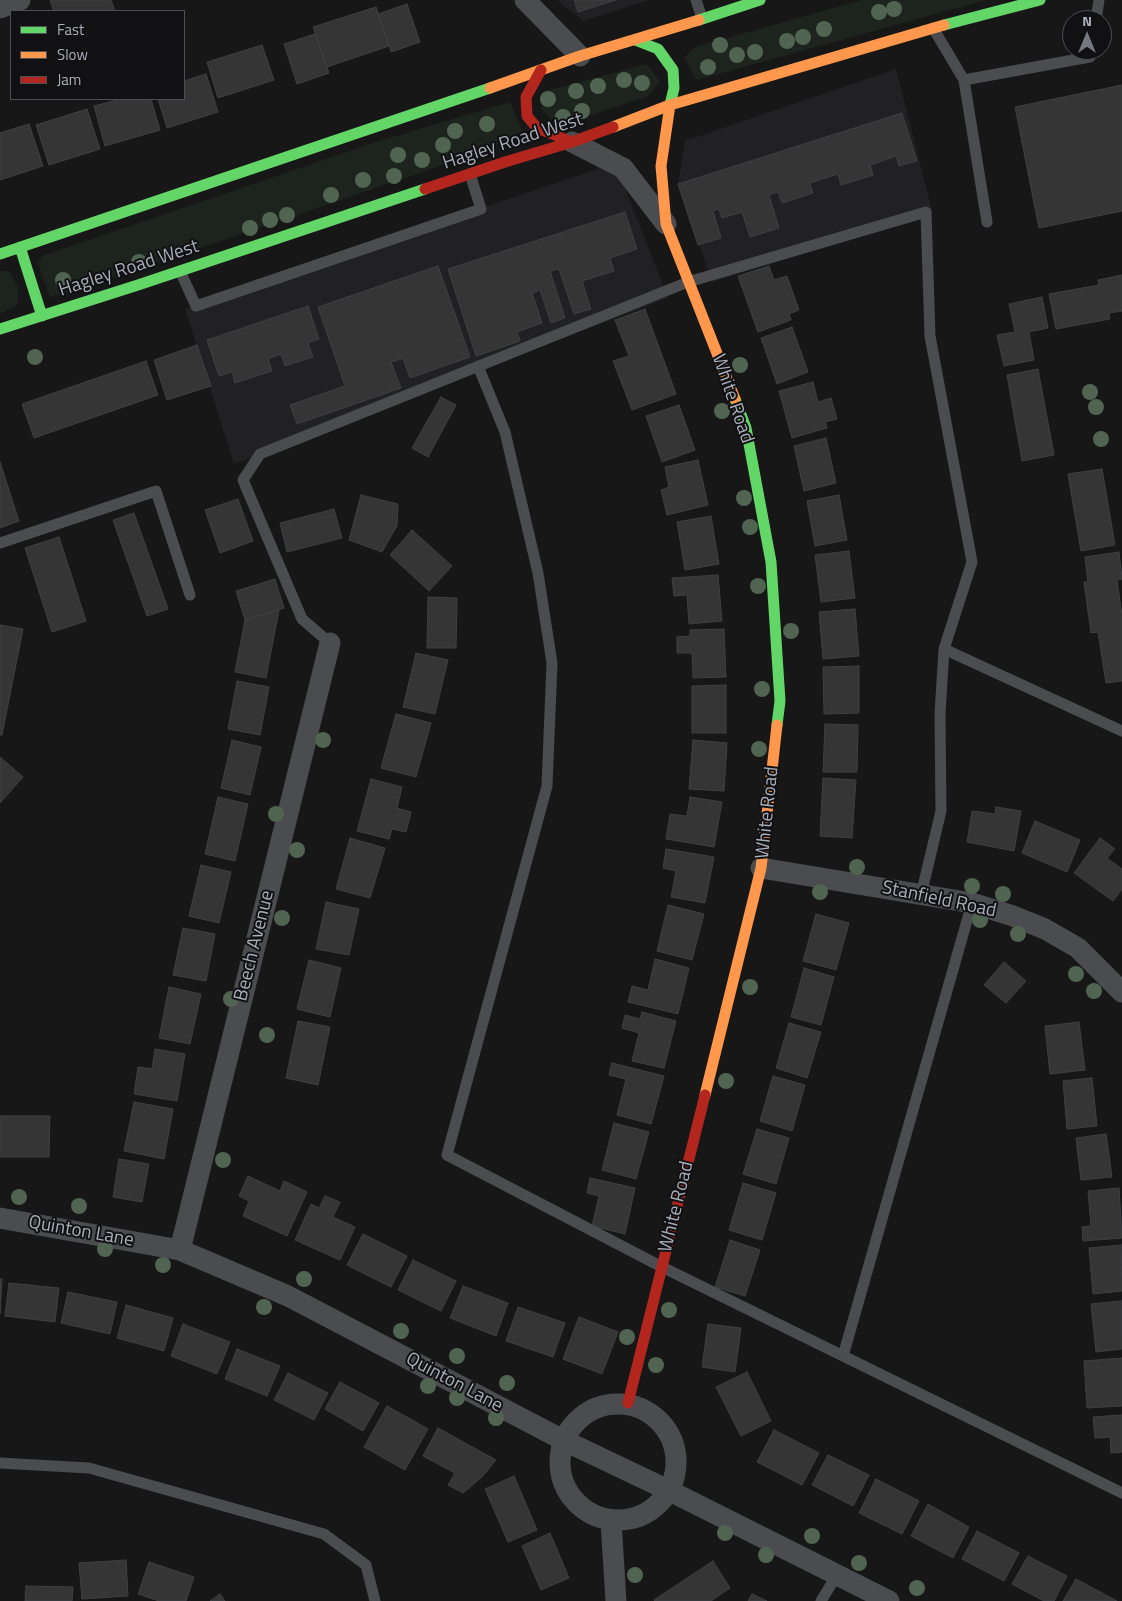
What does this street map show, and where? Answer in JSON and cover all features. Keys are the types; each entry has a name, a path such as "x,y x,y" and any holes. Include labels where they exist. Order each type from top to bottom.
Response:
{"main road":[{"path":"0,254 417,114 580,56 760,0"},
{"name":"Hagley Road West","path":"0,329 180,272 470,174 572,142 670,105 933,28 1040,0"},
{"name":"White Road","path":"628,1403 762,868 780,701 771,562 746,428 666,224 661,166 674,88 673,70 658,49 635,40"},
{"path":"541,70 526,97 527,116 537,128 572,142"},
{"path":"20,246 42,316"}],"street":[{"path":"0,8 20,0"},
{"path":"525,0 580,56"},
{"name":"White Road","path":"572,142 623,168 666,224"},
{"name":"Beech Avenue","path":"180,1250 330,643"},
{"name":"Stanfield Road","path":"762,868 972,903 1045,929 1078,948 1122,992"},
{"name":"Quinton Lane","path":"0,1218 180,1250 288,1296 563,1440 670,1491 889,1601"},
{"path":"609,1403 628,1403 652,1414 673,1440 670,1491 647,1514 628,1520 611,1521 585,1511 562,1482 563,1440 584,1413 609,1403"},
{"path":"611,1521 616,1601"}],"lane":[{"path":"696,0 702,18"},
{"path":"933,28 964,80 986,222"},
{"path":"964,80 1074,60"},
{"path":"180,272 196,306 481,208 470,174"},
{"path":"330,643 302,619 243,480 260,454 688,282 926,212 930,336 972,562 944,649 940,714 941,810 921,895"},
{"path":"478,366 505,432 538,573 552,663 552,682 547,786 447,1155 662,1267 1122,1493"},
{"path":"0,543 156,491 190,595"},
{"path":"944,649 1122,731"},
{"path":"843,1356 972,903"},
{"path":"0,1463 89,1468 324,1534 366,1565 375,1601"},
{"path":"821,1601 837,1574"}],"shaded area":[{"path":"557,0 649,0 583,21"},
{"path":"862,0 986,0 697,80 684,58 695,47"},
{"path":"646,64 660,81 648,96 558,126 541,109 546,91"},
{"path":"896,69 933,214 712,282 678,184 685,141"},
{"path":"510,102 522,131 484,151 101,282 50,297 38,263 42,256 373,143"},
{"path":"606,166 620,175 668,298 234,464 185,309"},
{"path":"0,271 9,271 18,287 18,304 0,314"}],"building":[{"path":"111,0 115,10 54,10 50,1"},
{"path":"574,0 616,0 578,12"},
{"path":"407,4 420,42 391,52 378,14"},
{"path":"376,7 389,46 327,67 313,27"},
{"path":"315,34 329,73 297,84 284,44"},
{"path":"262,45 274,80 218,98 207,62"},
{"path":"206,74 218,112 167,128 158,100 185,100 185,81"},
{"path":"1122,85 1122,211 1039,228 1015,107"},
{"path":"117,100 151,100 160,130 105,146 94,106"},
{"path":"87,109 100,149 49,165 36,125"},
{"path":"902,113 917,161 899,166 896,156 870,165 873,175 841,185 838,174 810,183 813,193 782,203 778,192 769,195 779,228 750,237 742,212 722,218 719,209 713,211 721,238 698,245 678,184"},
{"path":"29,124 43,166 0,180 0,133"},
{"path":"625,212 637,249 610,258 614,271 582,281 591,309 574,314 559,269 550,271 565,318 551,323 540,290 532,293 542,323 517,332 520,341 476,356 448,269"},
{"path":"438,266 470,357 410,378 403,358 391,362 401,388 297,424 290,405 345,386 318,307"},
{"path":"769,266 774,280 787,276 799,310 789,314 791,320 758,332 738,276"},
{"path":"1122,275 1122,311 1109,313 1110,319 1056,329 1049,294 1099,285 1098,280"},
{"path":"1042,297 1048,328 1029,332 1034,360 1004,366 997,335 1015,332 1009,304"},
{"path":"308,306 319,339 308,343 313,357 285,366 281,354 268,359 272,371 235,383 232,372 219,376 207,340"},
{"path":"645,309 676,394 632,410 613,361 629,356 615,320"},
{"path":"792,327 808,372 777,384 761,338"},
{"path":"197,345 211,386 167,400 154,360"},
{"path":"146,361 158,395 34,438 22,404"},
{"path":"1038,369 1054,455 1022,461 1007,375"},
{"path":"813,382 818,402 831,398 837,419 825,422 827,428 792,438 779,391"},
{"path":"441,397 456,405 428,457 412,448"},
{"path":"679,405 695,450 662,462 646,416"},
{"path":"826,438 836,483 804,491 794,446"},
{"path":"698,460 708,505 667,515 661,490 669,487 665,467"},
{"path":"0,462 19,521 0,528"},
{"path":"1102,469 1115,545 1081,551 1068,474"},
{"path":"361,495 398,504 397,526 382,552 349,540"},
{"path":"839,495 847,540 815,546 807,501"},
{"path":"238,499 253,541 220,553 205,510"},
{"path":"334,509 342,538 287,552 280,523"},
{"path":"134,513 168,609 147,616 113,520"},
{"path":"711,516 719,564 685,570 677,522"},
{"path":"412,530 452,566 429,591 390,555"},
{"path":"59,537 86,621 52,632 25,548"},
{"path":"849,551 855,598 821,602 815,555"},
{"path":"1119,552 1122,579 1117,580 1122,616 1122,681 1106,683 1098,632 1091,633 1084,582 1088,582 1085,557"},
{"path":"718,575 722,621 689,624 687,595 674,596 672,578"},
{"path":"275,579 284,608 245,620 236,591"},
{"path":"428,597 457,598 456,648 427,648"},
{"path":"855,609 859,656 823,659 819,612"},
{"path":"279,610 266,678 235,672 245,620"},
{"path":"0,625 23,629 2,735 0,735"},
{"path":"724,629 726,677 693,678 692,653 677,653 677,637 690,636 690,630"},
{"path":"416,653 448,660 435,714 403,707"},
{"path":"859,666 859,713 824,714 823,667"},
{"path":"237,681 269,687 260,735 228,729"},
{"path":"726,685 726,733 692,733 692,686"},
{"path":"396,714 431,723 416,777 381,768"},
{"path":"825,724 858,725 857,772 823,772"},
{"path":"232,740 261,747 250,795 221,788"},
{"path":"693,740 727,743 724,791 689,789"},
{"path":"0,757 23,777 0,803"},
{"path":"823,778 856,780 852,838 820,836"},
{"path":"371,779 402,787 397,808 411,812 406,832 392,829 389,839 357,831"},
{"path":"218,797 248,804 235,861 205,854"},
{"path":"690,797 722,802 714,847 666,839 670,814 687,816"},
{"path":"996,807 1021,811 1014,851 967,842 972,811 995,814"},
{"path":"1035,821 1080,840 1067,872 1022,853"},
{"path":"350,838 385,848 370,898 336,889"},
{"path":"1100,838 1115,849 1107,858 1122,869 1122,889 1113,901 1074,873"},
{"path":"666,849 714,857 705,903 671,897 676,871 663,868"},
{"path":"201,865 231,872 219,923 189,916"},
{"path":"326,902 359,909 349,955 316,949"},
{"path":"668,905 704,914 692,960 657,951"},
{"path":"816,914 849,923 836,970 803,961"},
{"path":"183,928 215,934 206,981 173,975"},
{"path":"655,959 689,968 678,1014 628,1002 632,986 648,990"},
{"path":"309,960 341,968 330,1017 297,1009"},
{"path":"1004,962 1026,981 1006,1003 984,985"},
{"path":"804,968 834,977 821,1025 791,1017"},
{"path":"169,987 201,994 190,1044 159,1038"},
{"path":"642,1012 676,1021 664,1068 632,1061 639,1033 622,1028 625,1015 640,1019"},
{"path":"298,1021 330,1027 318,1085 286,1078"},
{"path":"1079,1022 1085,1070 1050,1074 1045,1026"},
{"path":"789,1023 821,1032 807,1078 776,1068"},
{"path":"155,1049 185,1054 177,1101 134,1094 138,1067 152,1069"},
{"path":"612,1063 664,1076 651,1124 617,1115 626,1079 609,1075"},
{"path":"773,1076 805,1085 792,1131 760,1121"},
{"path":"1092,1078 1097,1126 1067,1129 1063,1081"},
{"path":"134,1102 173,1109 164,1159 124,1151"},
{"path":"0,1116 50,1116 49,1157 0,1157"},
{"path":"614,1123 649,1132 636,1179 602,1170"},
{"path":"757,1129 789,1138 776,1184 743,1174"},
{"path":"1106,1134 1112,1177 1081,1180 1076,1138"},
{"path":"119,1159 149,1164 142,1202 113,1197"},
{"path":"248,1176 280,1191 284,1181 307,1192 287,1236 243,1216 249,1201 239,1196"},
{"path":"590,1178 635,1188 625,1234 592,1226 599,1196 587,1193"},
{"path":"743,1183 776,1193 762,1240 729,1230"},
{"path":"1119,1188 1122,1238 1083,1241 1082,1227 1091,1226 1088,1191"},
{"path":"325,1196 340,1202 333,1217 355,1227 340,1260 295,1240 311,1204 319,1208"},
{"path":"363,1234 407,1256 391,1287 347,1265"},
{"path":"730,1240 760,1250 745,1296 715,1287"},
{"path":"1121,1245 1122,1291 1093,1294 1089,1248"},
{"path":"413,1260 456,1281 441,1311 398,1290"},
{"path":"0,1279 2,1279 0,1314"},
{"path":"9,1283 59,1288 55,1322 5,1316"},
{"path":"463,1286 508,1303 496,1336 450,1318"},
{"path":"68,1292 117,1302 110,1334 61,1323"},
{"path":"1121,1301 1122,1349 1096,1352 1091,1304"},
{"path":"126,1305 173,1318 164,1351 117,1338"},
{"path":"518,1307 565,1323 553,1357 506,1341"},
{"path":"579,1317 618,1332 602,1374 563,1359"},
{"path":"183,1324 230,1342 217,1374 171,1356"},
{"path":"708,1324 741,1328 735,1372 702,1367"},
{"path":"237,1349 280,1366 267,1396 225,1379"},
{"path":"1122,1358 1122,1406 1087,1408 1084,1361"},
{"path":"747,1372 771,1421 741,1436 716,1387"},
{"path":"288,1373 328,1393 314,1420 274,1400"},
{"path":"340,1382 379,1403 363,1431 325,1409"},
{"path":"387,1406 428,1429 405,1470 364,1447"},
{"path":"1122,1415 1122,1452 1111,1453 1110,1437 1095,1438 1093,1417"},
{"path":"438,1428 496,1460 482,1477 463,1493 448,1485 455,1473 423,1456"},
{"path":"774,1430 819,1453 802,1485 757,1462"},
{"path":"828,1455 869,1475 853,1506 812,1485"},
{"path":"514,1476 537,1530 508,1542 485,1489"},
{"path":"876,1479 919,1501 902,1534 859,1513"},
{"path":"928,1504 969,1527 953,1558 911,1536"},
{"path":"977,1531 1019,1553 1004,1581 962,1559"},
{"path":"550,1533 569,1578 541,1590 522,1546"},
{"path":"1028,1556 1067,1576 1054,1601 1044,1601 1012,1584"},
{"path":"126,1560 128,1596 82,1599 79,1563"},
{"path":"713,1561 730,1588 711,1601 654,1600"},
{"path":"149,1562 194,1577 186,1601 159,1601 138,1594"},
{"path":"1076,1579 1117,1601 1063,1601"},
{"path":"26,1586 73,1587 72,1601 25,1601"},
{"path":"220,1594 225,1601 210,1601"},
{"path":"752,1594 767,1601 748,1601"}],"traffic: fast":[{"path":"699,20 760,0"},
{"path":"944,25 1040,0"},
{"path":"635,40 658,49 673,70 674,88 670,105"},
{"path":"0,254 490,88"},
{"path":"0,329 425,189"},
{"path":"20,247 42,316"},
{"path":"735,399 746,428 771,562 780,701 777,725"}],"traffic: slow":[{"path":"490,88 580,56 699,20"},
{"path":"613,127 670,105 944,25"},
{"path":"670,105 661,166 666,224 735,399"},
{"path":"705,1095 761,868 777,725"}],"traffic: jam":[{"path":"541,70 526,97 527,116 537,128 572,142"},
{"path":"425,189 613,127"},
{"path":"628,1403 705,1095"}]}
